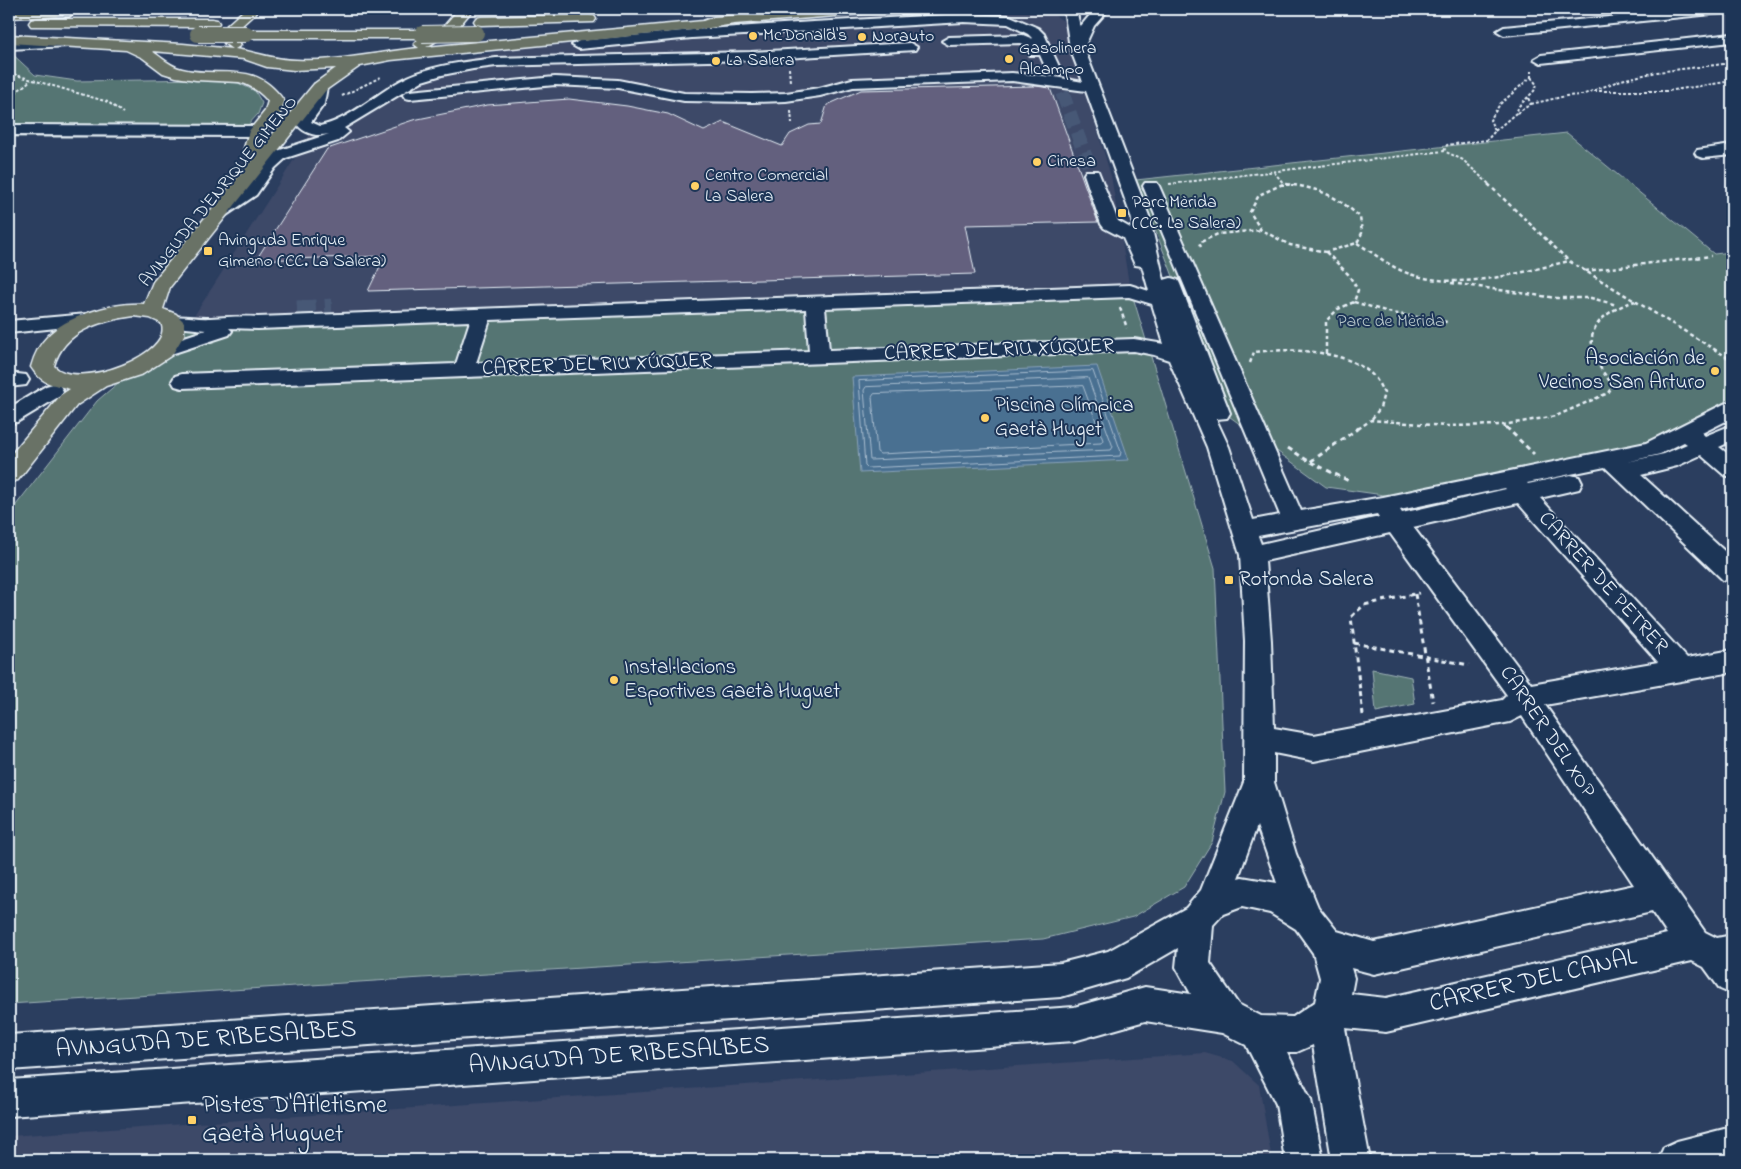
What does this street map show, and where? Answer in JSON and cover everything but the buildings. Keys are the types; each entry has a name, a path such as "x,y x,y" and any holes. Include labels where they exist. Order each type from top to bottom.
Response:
{"main road":[{"path":"9,12 151,9"},
{"path":"391,55 426,42 450,28 463,13 462,9"},
{"path":"656,15 763,9"},
{"path":"9,24 212,23 255,15 346,22 431,22 478,27 732,20 874,9"},
{"path":"246,56 231,43 232,27 255,15"},
{"path":"9,33 422,34 478,27 607,18"},
{"path":"9,39 183,48 246,56 267,62 294,65 324,65 355,62 391,55 703,25 732,20"},
{"path":"129,46 147,54 169,70 186,74 241,77 269,89 276,101 273,112 257,131 252,152"},
{"name":"AVINGUDA D'ENRIQUE GIMENO","path":"164,350 173,335 162,316 160,286 320,87 355,62"},
{"name":"AVINGUDA D'ENRIQUE GIMENO","path":"114,312 139,289 306,86 294,65"},
{"path":"52,384 42,367 44,353 60,335 87,320 114,312 134,310 162,316"},
{"path":"9,444 52,384 98,381 136,369 164,350"},
{"path":"9,474 69,400 98,381"}],"street":[{"path":"1077,48 1084,30 1096,14 1104,9"},
{"path":"1504,31 1728,9"},
{"path":"1064,10 1140,216 1148,254 1148,290 1200,361 1218,410 1218,447"},
{"path":"949,41 1057,36 1067,32 1064,10"},
{"path":"1682,13 1732,38"},
{"path":"496,62 505,57 565,47 692,34 964,18 1010,20 1033,31 1039,37 1058,77"},
{"path":"782,28 785,52"},
{"path":"1537,28 1581,54"},
{"path":"1541,58 1732,38"},
{"path":"1023,39 1031,43 1045,74 1093,88"},
{"path":"390,76 451,56 541,40"},
{"path":"9,45 75,43"},
{"path":"219,212 250,191 269,165 280,155 333,138 345,125 408,82 434,72 496,62 910,47"},
{"path":"733,51 785,52"},
{"path":"979,53 988,77"},
{"path":"320,87 317,104 303,122 307,127 320,131 345,125 366,123 448,71"},
{"path":"410,95 555,81 618,84 684,97 717,99 791,96 820,92 852,83 988,77 1058,77"},
{"path":"329,114 327,119 333,124 345,125 391,99"},
{"path":"15,130 257,131"},
{"path":"1703,153 1732,150"},
{"path":"1092,174 1110,224 1131,235 1134,241 1148,290 1218,447 1248,543 1257,606 1259,782 1281,854 1307,918 1327,945 1337,978 1328,1013 1341,1109 1351,1160"},
{"path":"1151,186 1294,521"},
{"path":"1140,216 1155,240 1148,290"},
{"path":"1134,241 1148,254"},
{"path":"162,316 209,324 236,320 258,323 1148,290 1198,296"},
{"path":"815,302 820,357"},
{"path":"332,308 407,306 434,316"},
{"path":"162,316 297,310"},
{"name":"CARRER DEL RIU XÚQUER","path":"464,370 482,315"},
{"path":"12,328 87,320"},
{"path":"164,350 208,334 258,323"},
{"path":"12,328 34,339 44,353"},
{"name":"CARRER DEL RIU XÚQUER","path":"182,381 1134,345 1158,349 1177,356"},
{"path":"9,417 52,384"},
{"path":"1516,486 1550,470 1668,461 1732,409"},
{"path":"1695,439 1732,432"},
{"path":"1695,439 1732,469"},
{"path":"1248,543 1616,465"},
{"path":"1616,465 1732,573"},
{"name":"CARRER DE PETRER","path":"1516,486 1682,671"},
{"path":"1248,543 1294,521 1389,514"},
{"name":"CARRER DEL XOP","path":"1389,514 1507,672 1659,895 1718,957"},
{"path":"1260,738 1314,748 1510,710 1523,697 1732,661"},
{"path":"1259,782 1205,910 1194,967 1226,1016 1258,1033 1297,1035 1328,1013"},
{"path":"1205,910 1242,892 1276,898 1307,918"},
{"path":"1327,945 1374,958 1659,895"},
{"name":"AVINGUDA DE RIBESALBES","path":"9,1053 1060,980 1114,966 1205,910"},
{"name":"CARRER DEL CANAL","path":"1328,1013 1386,1015 1718,957"},
{"name":"AVINGUDA DE RIBESALBES","path":"9,1098 1074,1024 1145,1004 1226,1016"},
{"path":"1258,1033 1294,1100 1304,1160"},
{"path":"1677,1160 1732,1145"}],"path":[{"path":"785,52 791,96 792,123"},
{"path":"1516,113 1519,106 1528,98 1537,85 1530,73 1541,58"},
{"path":"1444,151 1446,145 1487,140 1494,131 1516,113 1531,104 1566,96 1582,95 1621,80 1658,72 1732,63"},
{"path":"9,73 108,102 147,130"},
{"path":"1494,131 1490,120 1500,104 1531,77"},
{"path":"15,130 9,98 32,80"},
{"path":"1591,92 1668,91 1732,81"},
{"path":"1528,98 1531,104"},
{"path":"1151,186 1444,151 1463,160 1569,261 1732,360"},
{"path":"1274,172 1284,184"},
{"path":"1357,243 1362,233 1360,218 1341,200 1308,187 1284,184 1259,195 1250,212 1261,230 1290,246 1326,252 1357,243 1409,274 1443,282 1515,293 1556,298 1591,298 1618,306"},
{"path":"1203,252 1199,243 1218,234 1261,230"},
{"path":"1326,252 1348,274 1358,290 1354,302"},
{"path":"1585,270 1711,256"},
{"path":"1443,282 1489,279 1569,261"},
{"path":"1134,345 1148,290"},
{"path":"1371,420 1445,426 1503,425 1556,416 1608,393 1612,385 1591,349 1592,334 1599,321 1618,306 1635,301"},
{"path":"1326,354 1326,321 1338,310 1354,302 1392,313 1447,322"},
{"path":"1245,357 1249,366 1254,352 1272,349 1326,354 1356,365 1375,378 1384,393 1380,408 1371,420 1310,462"},
{"path":"1503,425 1550,470"},
{"path":"1282,441 1288,448 1310,462 1351,482"},
{"path":"1366,738 1351,617 1364,605 1444,588"},
{"path":"1415,594 1437,725"},
{"path":"1354,643 1507,672"}],"shaded area":[{"path":"949,9 1045,9 1065,22 1111,176 1129,284 192,319 311,133 385,92 442,65 520,46"},
{"path":"1205,1053 1233,1061 1259,1085 1272,1160 9,1160 9,1136"}],"green space":[{"path":"9,51 35,75 77,81 211,79 238,83 255,91 262,103 258,114 237,137 9,137"},
{"name":"Parc de Mèrida","path":"1567,133 1714,254 1732,252 1732,398 1638,446 1391,496 1326,487 1226,414 1136,180"},
{"name":"Instal·lacions Esportives Gaetà Huguet","path":"1129,284 1215,568 1225,792 1212,842 1184,887 1133,917 1043,939 9,1004 9,514 97,401 192,319"},
{"path":"1372,669 1411,677 1415,704 1376,712"}],"water":[{"name":"Piscina Olímpica Gaetà Huget","path":"1097,366 1129,460 860,473 852,377"}],"tunnel":[{"path":"1055,73 1092,174"},
{"path":"297,310 332,308"}],"place":[{"name":"McDonald's","path":"753,36"},
{"name":"Norauto","path":"862,37"},
{"name":"Gasolinera Alcampo","path":"1009,59"},
{"name":"La Salera","path":"716,61"},
{"name":"Cinesa","path":"1037,162"},
{"name":"Centro Comercial La Salera","path":"695,186"},
{"name":"Parc Mèrida (CC. La Salera)","path":"1122,213"},
{"name":"Avinguda Enrique Gimeno (CC. La Salera)","path":"208,251"},
{"name":"Asociación de Vecinos San Arturo","path":"1715,371"},
{"name":"Piscina Olímpica Gaetà Huget","path":"985,418"},
{"name":"Rotonda Salera","path":"1229,580"},
{"name":"Instal·lacions Esportives Gaetà Huguet","path":"614,680"},
{"name":"Pistes D'Atletisme Gaetà Huguet","path":"192,1120"}]}
